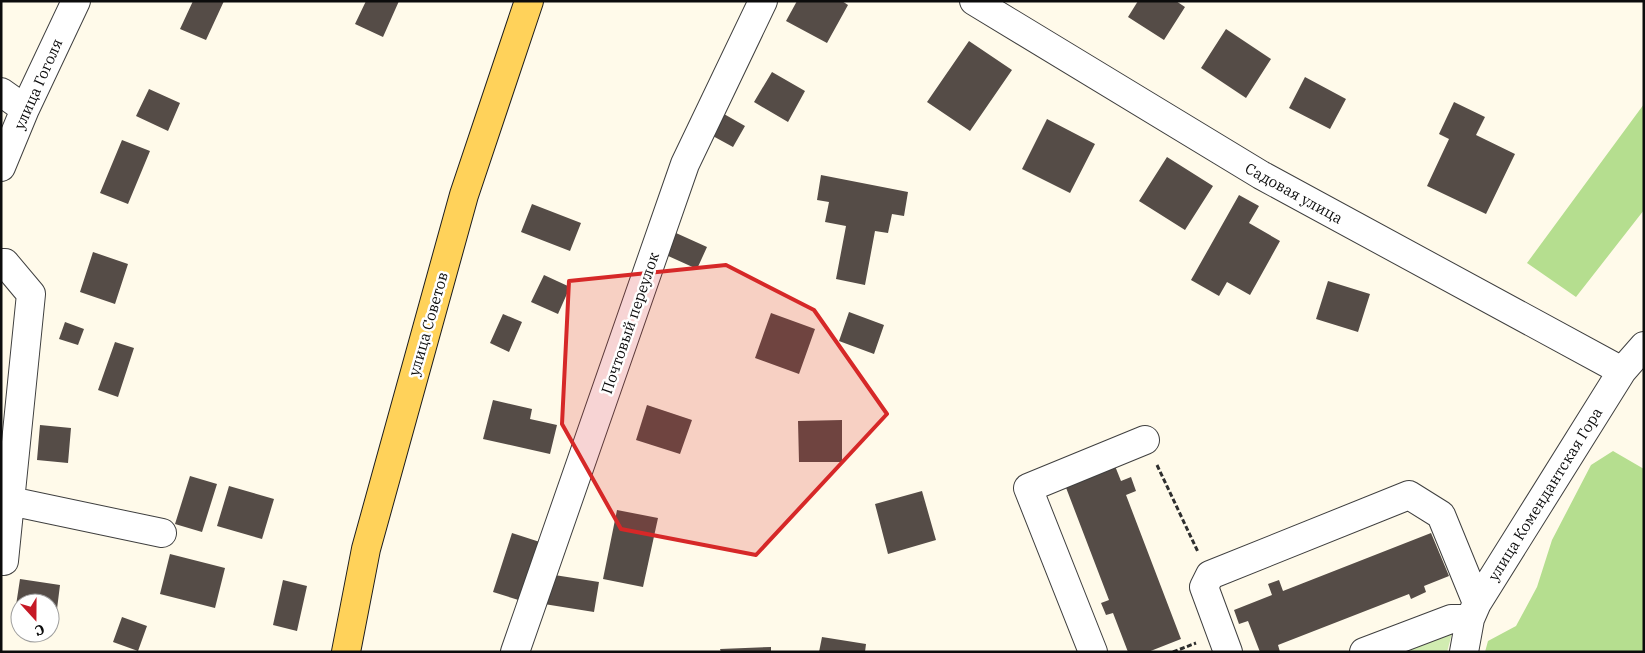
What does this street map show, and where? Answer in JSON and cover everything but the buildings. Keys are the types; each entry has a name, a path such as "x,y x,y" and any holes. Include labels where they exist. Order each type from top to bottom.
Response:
{"main road":[{"name":"улица Советов","path":"346,652 366,549 464,195 529,1"}],"street":[{"name":"улица Гоголя","path":"1,167 25,109 76,1"},
{"name":"Почтовый переулок","path":"515,652 685,164 763,1"},
{"name":"Садовая улица","path":"974,1 1261,175 1622,371"},
{"path":"1,92 25,109"},
{"path":"1,263 5,263 31,294 2,561"},
{"name":"улица Комендантская Гора","path":"1464,652 1474,611 1622,371 1644,346"},
{"path":"1093,652 1028,488 1145,440"},
{"path":"1228,652 1204,587 1210,575 1410,495 1440,515 1474,611 1364,652"},
{"path":"10,501 162,533"}],"path":[{"path":"1145,440 1210,575"}],"highlighted area":[{"path":"726,265 814,310 887,414 756,555 621,529 562,424 569,281"}],"green space":[{"path":"1644,104 1644,210 1576,297 1527,263"},
{"path":"1613,451 1644,469 1644,652 1485,652 1488,641 1516,626 1537,587 1552,540 1591,465"},
{"path":"1455,622 1447,652 1374,652"}]}
